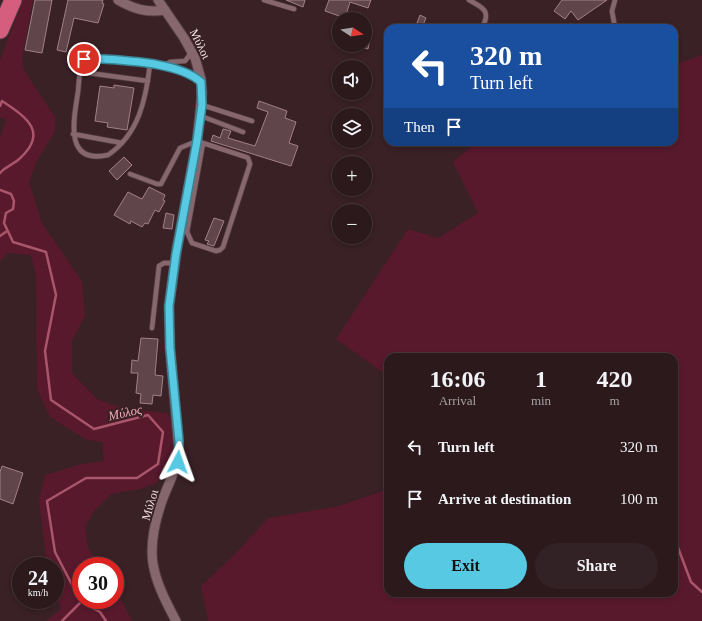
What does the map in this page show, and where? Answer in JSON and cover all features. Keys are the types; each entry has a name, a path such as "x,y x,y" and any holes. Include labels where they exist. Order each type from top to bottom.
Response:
{"highway":[{"path":"0,30 13,0"}],"street":[{"path":"118,0 135,9 146,12 165,10"},
{"name":"Μύλοι","path":"158,0 192,52 201,82 202,105 200,142 174,263 169,298 168,321 179,451 177,467 157,518 152,559 155,578 176,621"}],"lane":[{"path":"264,0 294,9"},
{"path":"469,0 481,6 486,13 486,21 484,24"},
{"path":"614,24 612,11 615,0"},
{"path":"165,65 170,62 185,61 192,52"},
{"path":"150,64 143,105 130,133 122,143 108,155 94,156 85,153 78,147 73,134 83,60 87,57 165,65 187,72 201,82"},
{"path":"81,72 148,81"},
{"path":"202,105 252,121"},
{"path":"201,116 243,132"},
{"path":"73,134 122,143"},
{"path":"130,174 157,184 161,184 164,181 180,148 200,142 246,157 250,162 223,247 218,251 192,243 187,232 200,142"},
{"path":"152,328 159,266 162,263 174,263"}],"shaded area":[{"path":"23,0 33,0 22,58 24,70 55,117 55,131 36,163 29,182 42,223 82,281 85,316 72,341 72,373 97,399 121,408 167,413 173,426 175,448 173,470 154,484 140,489 111,494 95,510 85,526 88,548 94,557 72,557 72,609 124,609 124,605 132,621 46,621 61,609 64,609 64,557 46,557 39,500 45,475 82,464 104,461 102,442 85,439 50,417 37,389 36,276 31,255 8,253 0,261 0,138 6,120 0,117 0,60"},
{"path":"702,55 702,621 208,621 201,586 238,551 268,518 340,506 384,490 384,597 678,597 678,353 384,353 384,373 336,339 408,229 438,238 478,213 453,162 472,146 678,146 678,64"}],"building":[{"path":"35,0 52,0 42,53 25,50"},
{"path":"68,0 103,0 102,3 104,4 98,23 74,18 66,52 57,50"},
{"path":"286,0 305,0 303,7"},
{"path":"329,0 371,0 368,8 350,2 347,12 332,12 332,13 325,11"},
{"path":"562,0 607,0 578,20 571,11 565,19 554,11"},
{"path":"420,15 426,18 423,24 417,23"},
{"path":"114,85 134,88 127,130 107,127 108,123 95,121 100,86 114,88"},
{"path":"259,101 287,111 285,118 296,122 289,143 298,146 291,166 211,141 213,135 220,138 223,129 231,131 228,138 255,146 268,112 257,108"},
{"path":"124,157 132,165 117,180 109,171"},
{"path":"149,187 165,195 163,200 165,201 159,212 155,210 148,224 145,223 142,227 131,221 130,224 114,215 128,192 142,199"},
{"path":"166,213 174,215 172,229 163,228"},
{"path":"214,218 224,221 214,246 207,244 209,241 205,240"},
{"path":"141,338 158,339 155,375 163,376 161,396 153,395 152,404 140,403 141,394 136,393 138,373 131,373 132,360 138,361"},
{"path":"2,466 23,473 13,504 0,499 0,472"}],"waterway":[{"name":"Μύλος","path":"0,106 2,101 20,114 27,120 33,134 32,142 27,150 18,160 0,173"},
{"name":"Μύλος","path":"0,190 11,194 14,201 13,209 6,213 4,223 13,242 46,252 56,295 45,351 51,400 94,429 148,415 163,432 158,464 137,478 86,478 47,501 55,552 81,602 100,612 106,621"},
{"path":"0,236 7,231"},
{"path":"678,548 691,582 702,592"},
{"path":"62,621 74,609"}],"route":[{"path":"84,59 87,57 165,65 187,72 201,82 201,116 180,228 170,291 168,321 174,402 179,441 178,462"}]}
